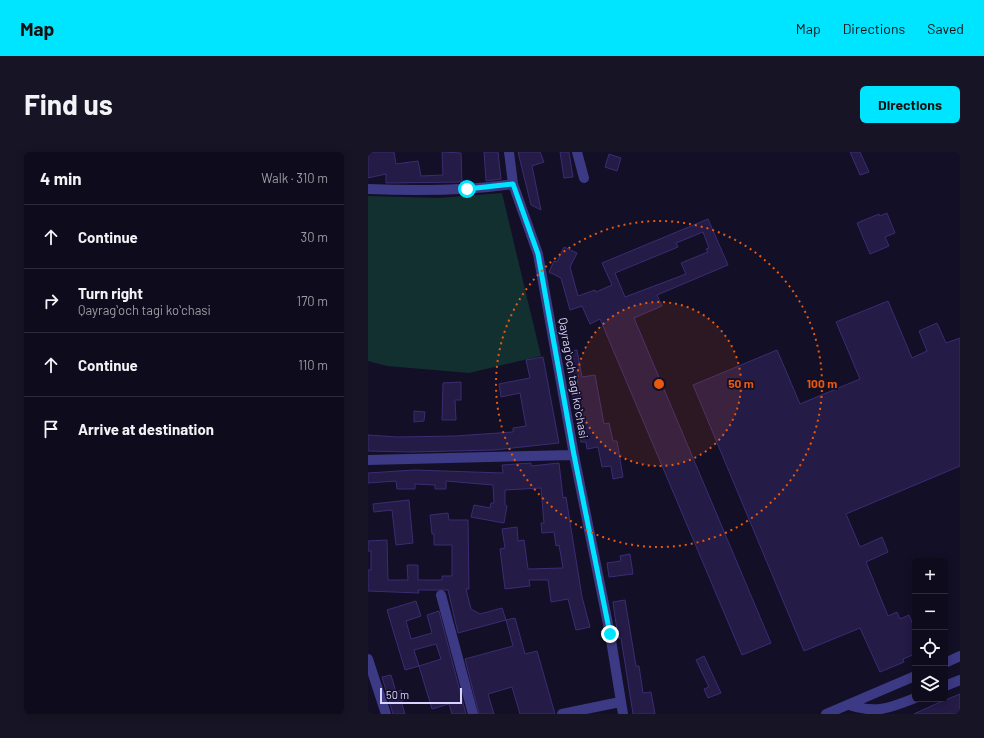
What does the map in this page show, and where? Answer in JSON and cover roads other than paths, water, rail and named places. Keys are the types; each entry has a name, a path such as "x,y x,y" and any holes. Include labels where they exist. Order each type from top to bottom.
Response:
{"street":[{"name":"Qayragʻoch tagi koʻchasi","path":"368,460 574,455 538,254 513,184 508,152"},
{"path":"577,152 584,178"},
{"path":"368,189 424,191 491,188 513,184"},
{"path":"574,455 610,634 623,714"},
{"path":"441,595 473,714"},
{"path":"948,662 960,656"},
{"path":"368,658 386,714"},
{"path":"826,714 912,677"},
{"path":"948,685 960,680"},
{"path":"849,705 863,710 884,710 912,699"},
{"path":"562,714 620,702"}]}
